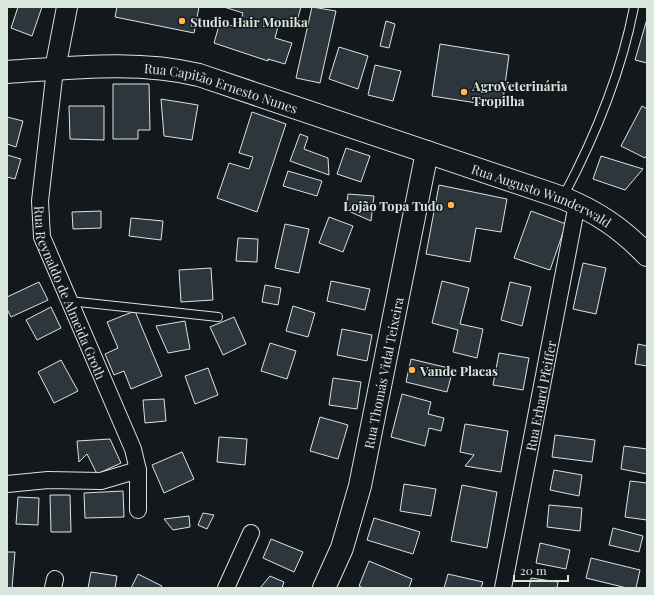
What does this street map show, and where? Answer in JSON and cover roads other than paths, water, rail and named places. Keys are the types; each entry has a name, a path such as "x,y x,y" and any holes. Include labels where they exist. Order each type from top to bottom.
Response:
{"main road":[{"name":"Rua Capitão Ernesto Nunes","path":"7,72 118,66 150,66 176,69 427,152"},
{"name":"Rua Augusto Wunderwald","path":"427,152 570,201 614,225 647,255"},
{"name":"Rua Thomás Vidal Teixeira","path":"324,588 342,548 360,486 427,152"}],"street":[{"path":"55,69 67,7"},
{"name":"Rua Reynaldo de Almeida Groth","path":"55,69 42,184 40,224 45,249 127,433 138,470 138,510"},
{"name":"Rua Erhard Pfeiffer","path":"503,588 530,449 570,201"},
{"path":"7,484 48,480 102,481 138,470"},
{"path":"226,588 250,533"}],"lane":[{"path":"570,201 585,157 603,114 627,37 634,7"},
{"path":"68,301 218,317"}],"place":[{"name":"Studio Hair Monika","path":"182,21"},
{"name":"AgroVeterinária Tropilha","path":"464,92"},
{"name":"Lojão Topa Tudo","path":"451,205"},
{"name":"Vande Placas","path":"412,370"}]}
